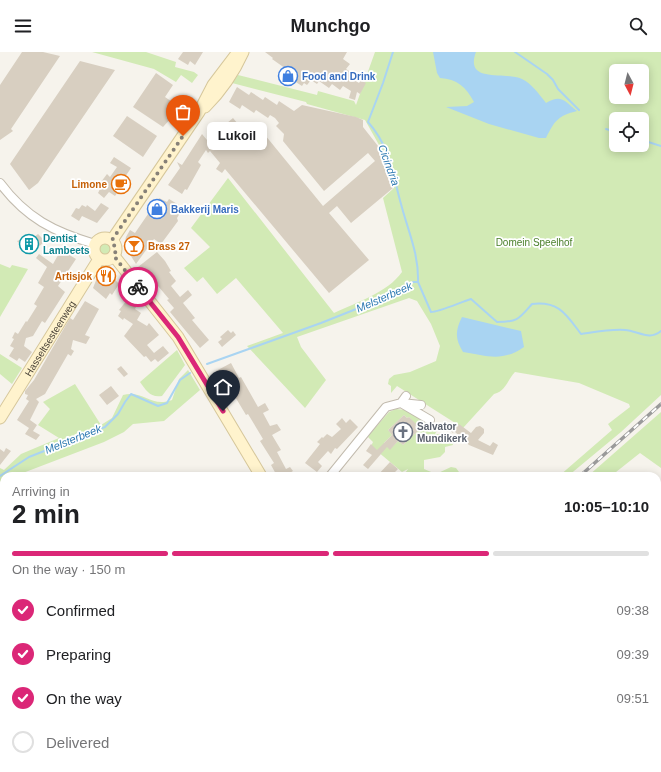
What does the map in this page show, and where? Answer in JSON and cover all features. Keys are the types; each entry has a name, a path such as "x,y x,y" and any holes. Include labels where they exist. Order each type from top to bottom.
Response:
{"main road":[{"path":"112,240 199,112 213,85 238,52"},
{"path":"199,112 214,98 237,66 243,52"},
{"path":"105,238 112,240 116,250 114,256 105,260 99,259 94,251 95,244 105,238"},
{"path":"114,256 178,337 259,472"},
{"name":"Hasseltsesteenweg","path":"0,418 99,259"}],"street":[{"path":"0,183 23,209 46,226 68,236 95,244"},
{"path":"401,403 406,396"},
{"path":"401,403 430,420"},
{"path":"333,472 386,407 401,403 421,405"}],"green space":[{"path":"92,52 146,52 176,62 175,67 194,72 198,75 192,83 181,75 176,82 154,69"},
{"name":"Domein Speelhof","path":"375,52 661,52 661,395 621,432 573,472 564,472 612,430 608,424 630,407 629,404 579,383 515,372 504,388 494,394 463,428 397,386 391,393 391,386 388,384 389,379 394,375 410,372 436,361 440,346 431,324 417,301 409,298 297,337 301,347 326,380 305,408 247,346 283,333 236,278 217,294 203,277 197,282 184,268 210,247 191,228 228,178 334,313 380,291 388,286 402,272 383,198 394,188 383,152 365,120 307,104 306,102 232,83 238,75 317,95 318,91 354,101 356,105"},
{"path":"103,243 107,243 111,249 107,255 103,255 99,251 99,247"},
{"path":"0,264 10,268 12,265 28,269 0,317"},
{"path":"177,350 185,365 162,396 151,395 140,382"},
{"path":"0,354 22,368 12,384 0,374"},
{"path":"188,370 200,390 164,421 133,424 124,432 104,442 25,472 0,472 0,468 4,470 21,454 59,438 38,425 50,409 43,402 75,384 101,425 112,418 123,395 130,394 142,396 158,402 172,400 179,379"},
{"path":"396,409 406,410 438,429 435,434 444,435 451,439 453,445 445,447 445,452 440,457 424,460 424,469 431,472 406,472 408,469 402,472 371,446 373,442 368,437 389,412","holes":["404,415 407,418 409,417 419,430 403,445 398,441 390,449 384,443 392,435 388,430"]},
{"path":"661,412 661,468 640,453 616,472 593,472"},
{"path":"451,467 456,468 459,472 440,472"}],"water":[{"path":"433,52 476,52 474,62 476,69 481,72 522,79 532,86 546,103 556,99 563,100 577,111 561,117 552,127 546,138 539,138 489,124 446,107 467,106 474,102 468,92 456,82 440,78 437,73"},
{"path":"462,317 521,331 524,347 509,355 495,357 463,352 457,339 457,331"}],"building":[{"path":"22,52 43,52 60,56 11,129 13,131 0,140 0,85"},
{"path":"183,52 203,52 195,65 190,61 188,65 178,59"},
{"path":"265,52 347,52 343,59 350,64 346,69 352,73 349,77 359,83 361,80 366,83 360,94 357,92 355,100 349,98 351,91 343,86 340,90 332,84 329,88 319,81 317,84 311,80 307,85 304,83 302,86 291,79 290,81 284,79 289,71"},
{"path":"80,61 115,70 38,183 29,190 10,164"},
{"path":"156,73 173,85 165,97 184,110 177,120 173,116 163,127 133,107"},
{"path":"237,87 249,95 251,92 263,100 265,97 277,105 279,101 294,111 302,105 356,117 363,120 363,127 378,146 393,188 351,223 337,206 329,213 369,260 329,293 225,169 222,173 216,169 220,163 210,151 208,153 206,150 198,162 201,165 187,190 185,189 182,194 168,185 180,168 177,162 182,165 202,134 207,140 233,118 252,141 246,150 265,135 323,206 375,161 368,153 324,191 283,141 284,134 276,126 279,123 275,118 270,115 268,118 256,110 254,113 242,105 240,109 229,102"},
{"path":"127,116 157,136 143,157 113,136"},
{"path":"114,157 131,168 125,177 128,178 115,196 109,192 104,198 98,193 103,183 101,182 107,174 110,177 117,167 110,163"},
{"path":"159,198 167,202 169,199 179,205 176,210 180,213 177,218 178,221 161,244 154,239 136,264 124,245 126,237 130,230 135,233"},
{"path":"101,203 109,208 97,223 82,216 79,221 71,216 76,208 79,209 82,205 86,207 87,205 95,211"},
{"name":"Dentist Lambeets","path":"38,234 45,241 30,255 17,241 26,238 29,241"},
{"path":"61,250 76,259 58,286 65,292 45,323 42,321 33,336 26,338 24,346 32,352 25,362 19,358 17,361 9,356 14,348 10,346 14,339 12,338 15,332 18,334 26,321 27,322 37,306 34,304 44,287 38,283 47,267 36,258 39,254 53,264"},
{"path":"157,252 165,261 171,271 169,272 176,281 171,286 180,297 188,290 192,295 183,303 195,318 192,320 209,340 200,348 170,312 174,308 167,300 169,299 158,286 151,290 138,267"},
{"path":"106,270 119,284 112,295 110,293 106,299 93,288 97,278"},
{"path":"131,295 138,302 135,305 135,309 141,313 137,320 147,326 149,323 159,335 147,345 154,353 163,346 169,353 158,362 155,359 151,362 146,356 144,357 124,336 133,324 118,316 121,311 119,310"},
{"path":"85,301 99,309 85,335 90,337 86,344 73,340 71,349 74,351 71,356 68,354 45,394 36,399 39,402 30,420 37,425 33,431 40,435 36,440 25,434 29,428 17,420 29,401 26,399 28,395 25,394 25,391 34,380 70,318 73,320"},
{"path":"228,330 231,333 233,331 236,335 222,347 218,342 222,339 220,337"},
{"path":"231,363 239,378 241,377 258,407 265,403 269,410 263,413 270,426 277,424 281,430 272,435 281,450 277,452 286,469 290,467 293,471 275,472 271,465 274,463 260,441 263,439 231,390 233,389 226,377 221,380 216,371"},
{"path":"121,366 128,374 124,377 117,369"},
{"path":"111,386 119,396 107,405 99,395"},
{"name":"Salvator Mundikerk","path":"404,415 407,418 409,417 417,425 415,426 419,430 403,445 398,441 390,450 387,447 368,469 363,465 372,455 366,451 371,444 377,450 392,435 388,430"},
{"path":"342,418 346,423 350,419 358,427 337,449 335,448 331,454 328,451 318,462 322,466 317,472 305,463 320,444 317,442 322,437 323,438 327,434 332,437 341,429 336,424"},
{"path":"453,423 458,426 459,424 471,433 476,427 480,426 484,429 484,433 478,440 490,446 493,442 498,445 493,455 469,445 454,431 453,433 448,429"},
{"path":"6,448 11,451 0,465 0,449 4,452"},
{"path":"390,462 398,469 395,472 381,472"}],"waterway":[{"name":"Cicindria","path":"393,52 368,122 382,141 390,161 415,252 418,282"},
{"path":"515,52 547,74 553,80 558,89 579,110"},
{"path":"649,142 661,146"},
{"name":"Melsterbeek","path":"207,364 321,323 399,292 413,282 418,282 431,312 445,309 471,299 497,322 504,322 518,319 532,304 541,304 549,305 561,310 571,320 581,334 620,330 644,335 653,335 661,331"},
{"name":"Melsterbeek","path":"6,472 29,457 105,427 118,414 131,394 158,406 167,403 180,380 190,373"}],"railway":[{"path":"584,472 661,404"}],"way so far":[{"path":"138,287 114,256 116,253 116,246 112,240 183,136"}],"place":[{"name":"Food and Drink","path":"288,76"},
{"name":"Lukoil","path":"183,136"},
{"name":"Limone","path":"121,184"},
{"name":"Bakkerij Maris","path":"157,209"},
{"name":"Dentist Lambeets","path":"29,244"},
{"name":"Brass 27","path":"134,246"},
{"name":"Artisjok","path":"106,276"},
{"name":"Salvator Mundikerk","path":"403,432"}],"route":[{"path":"138,287 178,337 223,411"}]}
